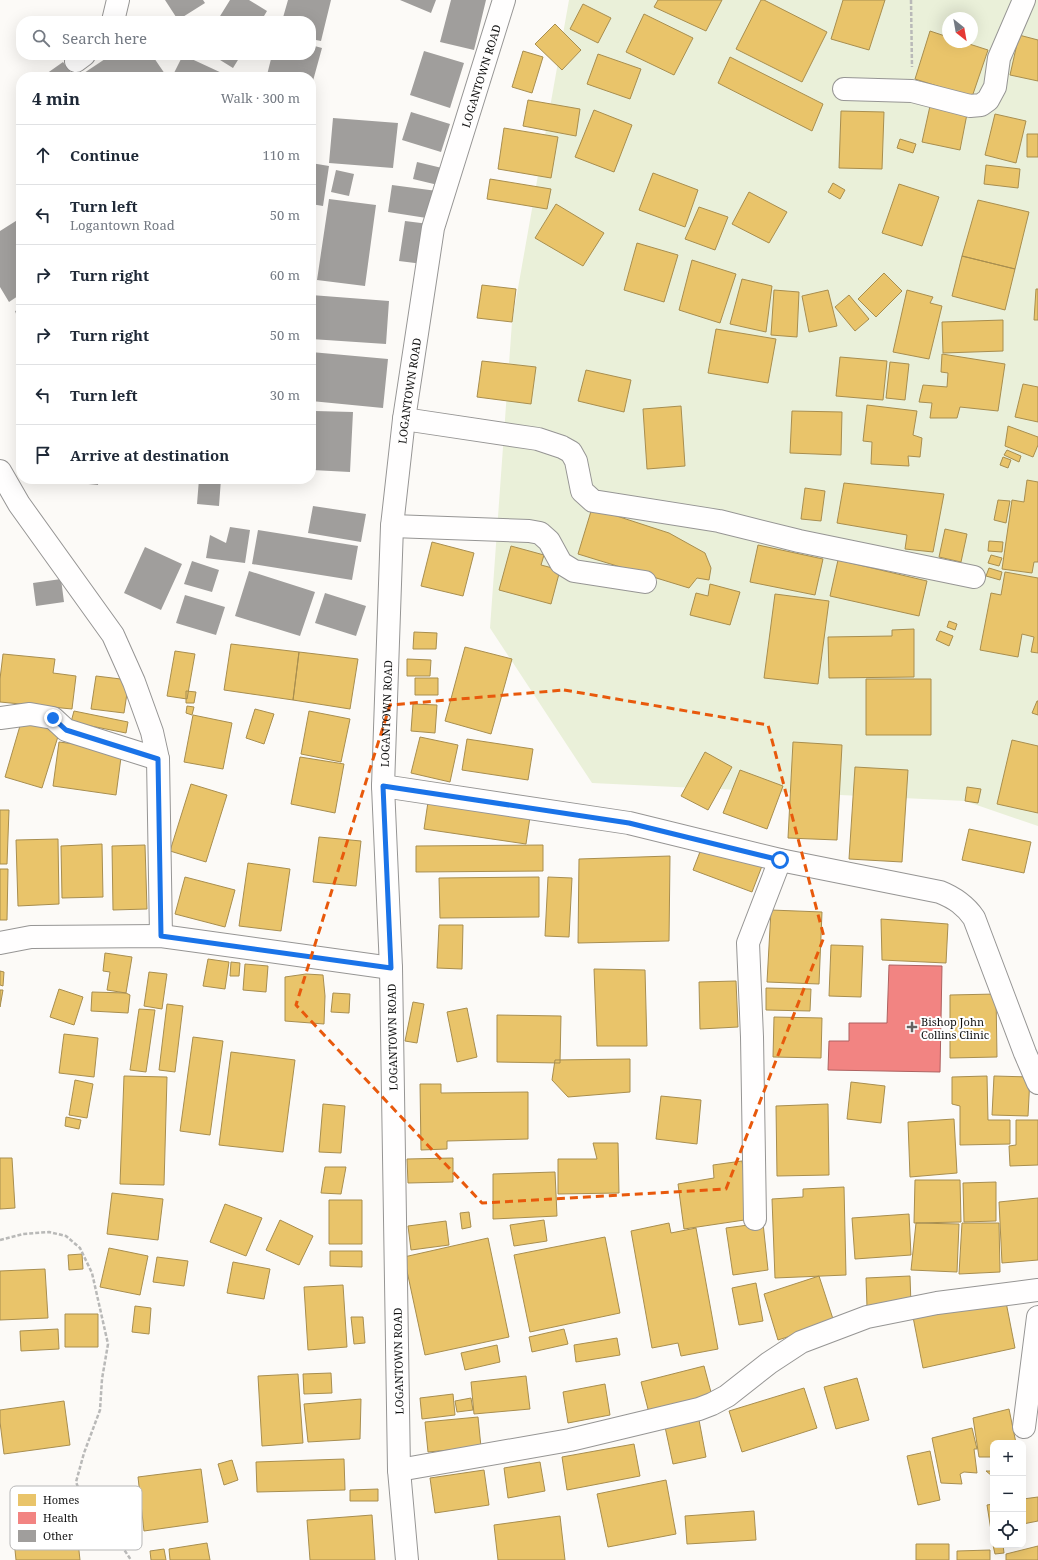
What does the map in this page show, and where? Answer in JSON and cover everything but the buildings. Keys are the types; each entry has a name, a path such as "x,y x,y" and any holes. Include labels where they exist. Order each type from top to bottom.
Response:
{"street":[{"path":"114,16 118,0"},
{"name":"LOGANTOWN ROAD","path":"407,1560 399,1470 391,968 383,786 392,526 404,419 433,228 504,0"},
{"path":"844,89 912,91 970,106 980,105 988,100 995,88 999,58 1024,0"},
{"path":"404,419 538,439 562,447 571,452 576,461 582,491 593,500 719,522 798,541 974,577"},
{"path":"0,471 19,504 113,635 134,682 152,732 158,759 161,936"},
{"path":"392,526 529,531 540,533 549,541 561,564 574,571 645,582"},
{"path":"0,718 30,714 53,718 66,730 158,759"},
{"path":"383,786 629,823 780,860 940,892 955,898 967,908 974,918 1025,1053 1038,1083"},
{"path":"755,1219 752,1037 748,943 780,860"},
{"path":"0,943 31,936 161,936 391,968"},
{"path":"399,1470 570,1440 699,1409 728,1396 769,1363 801,1342 867,1317 937,1303 1038,1290"},
{"path":"1024,1427 1038,1317"}],"path":[{"path":"911,0 912,91"},
{"path":"0,1240 23,1234 49,1232 66,1236 80,1248 92,1273 108,1344 102,1379 100,1410 84,1453 76,1482 78,1486"},
{"path":"124,1550 131,1560"}],"highlighted area":[{"path":"564,690 768,725 824,937 726,1189 482,1203 296,1005 390,705"}],"green space":[{"path":"569,0 1038,0 1038,826 965,801 592,783 490,628 512,322"}],"place":[{"name":"Bishop John Collins Clinic","path":"912,1027"}],"route":[{"path":"53,718 66,730 158,759 161,936 391,968 383,786 629,823 780,860"}]}
